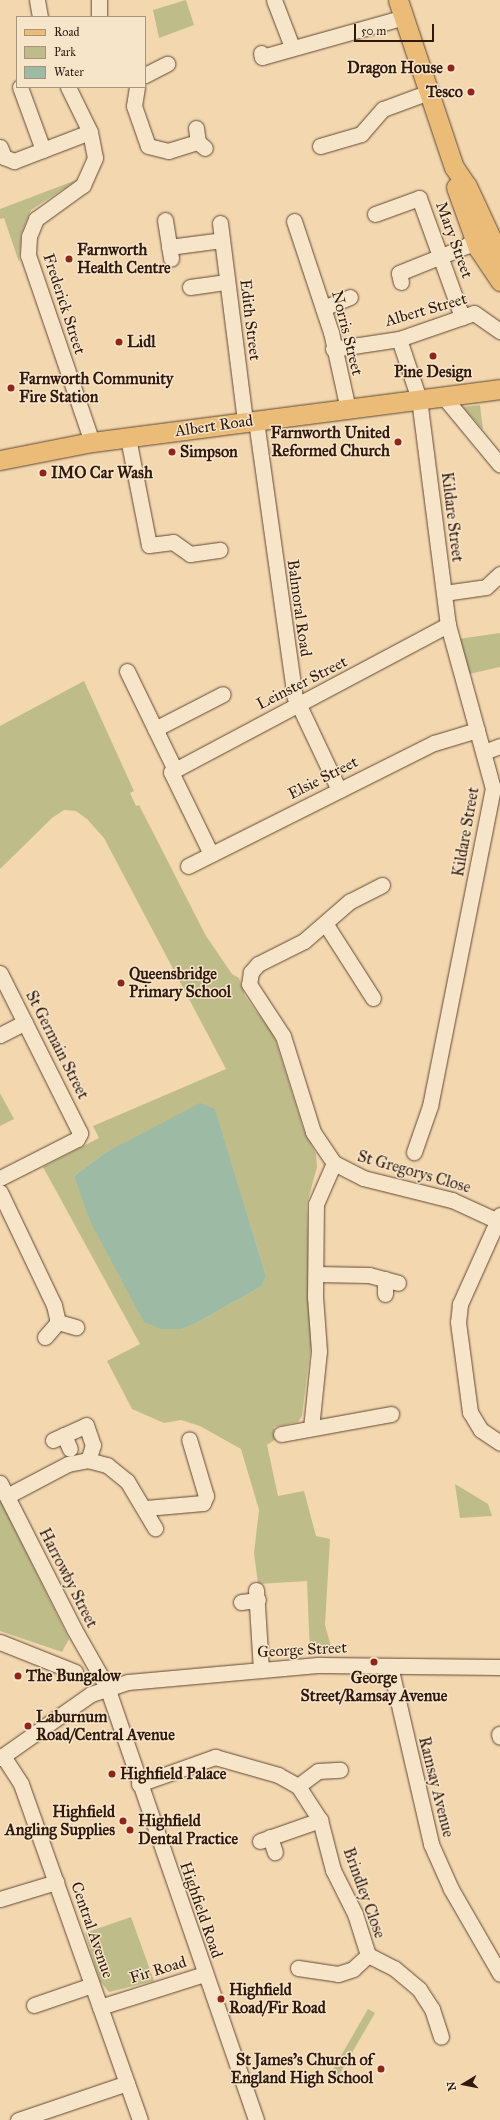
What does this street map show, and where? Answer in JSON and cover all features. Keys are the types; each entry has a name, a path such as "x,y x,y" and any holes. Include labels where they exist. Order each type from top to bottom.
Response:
{"main road":[{"path":"401,9 454,167 456,190 500,281"},
{"name":"Albert Road","path":"0,460 92,442 500,389"}],"street":[{"path":"37,0 40,16"},
{"path":"99,0 99,16"},
{"path":"274,0 292,47"},
{"path":"261,53 262,57 401,9"},
{"path":"146,74 169,61"},
{"path":"20,88 43,150"},
{"name":"Frederick Street","path":"68,88 90,132 95,158 88,178 75,192 42,212 32,228 28,246 30,266 92,442"},
{"path":"137,88 134,106 148,146 168,151 200,140"},
{"path":"320,146 358,135 383,109 429,92"},
{"path":"0,147 4,157 14,161 90,132"},
{"name":"Mary Street","path":"375,214 419,198 462,317"},
{"path":"166,220 170,253 222,240"},
{"name":"Norris Street","path":"294,221 323,308 348,409"},
{"name":"Edith Street","path":"220,223 227,282 251,421"},
{"path":"402,282 399,273 441,257 483,244"},
{"path":"190,287 227,282"},
{"path":"323,308 350,297"},
{"name":"Albert Street","path":"333,349 399,339 462,317 479,314 500,331"},
{"name":"Kildare Street","path":"399,339 419,399 448,625 492,779 492,802 430,1106 414,1152"},
{"path":"443,396 500,465"},
{"name":"Balmoral Road","path":"251,421 288,663 298,706 339,790"},
{"path":"128,438 149,545 174,542 190,554 220,550"},
{"path":"444,593 486,586 500,574"},
{"name":"Leinster Street","path":"173,771 298,706 448,625"},
{"path":"128,671 156,729 173,771 211,854"},
{"path":"156,729 223,694"},
{"name":"Elsie Street","path":"188,866 434,743 477,730"},
{"path":"484,752 500,746"},
{"name":"St Gregorys Close","path":"382,885 370,900 350,901 304,941 254,968 250,984 283,1036 313,1132 334,1163 363,1178 452,1200 499,1219"},
{"path":"325,923 373,998"},
{"name":"St Germain Street","path":"0,973 80,1133 77,1138 0,1178"},
{"path":"0,1035 25,1022"},
{"path":"311,1428 319,1351 316,1274 316,1204 334,1163"},
{"path":"0,1192 39,1261 54,1305 58,1322"},
{"path":"499,1219 460,1304 458,1322 470,1412 481,1430 500,1443"},
{"path":"316,1274 356,1274 392,1281 385,1294"},
{"path":"58,1322 76,1327"},
{"path":"45,1337 58,1322"},
{"path":"281,1434 311,1428 367,1410 391,1414"},
{"path":"70,1449 58,1437 86,1424 93,1445 88,1460"},
{"path":"146,1508 203,1502 206,1496 185,1447"},
{"path":"3,1489 68,1464 88,1460 117,1472 146,1508 155,1528"},
{"name":"Harrowby Street","path":"3,1489 74,1629 107,1687"},
{"path":"241,1602 257,1595 261,1669"},
{"path":"0,1642 71,1666"},
{"name":"George Street","path":"2,1757 91,1694 107,1687 261,1669 390,1666 500,1667"},
{"name":"Ramsay Avenue","path":"390,1666 431,1844 451,1889 500,1974"},
{"name":"Highfield Road","path":"107,1687 204,1974 256,2120"},
{"name":"Central Avenue","path":"2,1757 21,1784 140,2120"},
{"path":"139,1784 214,1757 231,1759 298,1786 310,1775 332,1768"},
{"name":"Brindley Close","path":"298,1786 320,1820 333,1870 355,1914 368,1955 394,1968 419,1989 432,2009 441,2037"},
{"path":"275,1852 265,1839 320,1820"},
{"path":"0,1899 56,1882"},
{"name":"Brindley Close","path":"298,1968 315,1976 346,1972 368,1955"},
{"name":"Fir Road","path":"100,2007 204,1974"},
{"path":"34,2005 92,1985"},
{"path":"18,2120 126,2083"}],"green space":[{"path":"186,0 194,25 159,38 153,10"},
{"path":"79,179 31,210 21,234 19,262 4,218 0,219 0,209"},
{"path":"480,405 483,430 463,407"},
{"path":"500,633 500,667 469,674 458,639"},
{"path":"84,681 134,791 130,793 136,806 139,805 206,936 232,974 239,978 245,996 274,1036 304,1131 316,1154 317,1167 307,1204 311,1344 302,1416 298,1422 274,1427 276,1439 267,1445 278,1496 304,1491 316,1536 330,1539 325,1625 333,1654 310,1654 307,1581 258,1584 254,1553 259,1510 241,1449 200,1426 181,1420 164,1423 132,1409 107,1361 140,1344 43,1167 99,1138 93,1126 226,1069 104,838 87,819 76,811 64,810 52,818 0,869 0,726","holes":["215,1110 266,1276 262,1286 200,1321 176,1329 167,1327 74,1176 105,1153"]},
{"path":"0,1093 14,1119 0,1126"},
{"path":"455,1484 488,1504 492,1516 460,1518"},
{"path":"0,1500 69,1639 62,1652 0,1631"},
{"path":"131,1917 154,1981 109,1992 100,1981 85,1933"},
{"path":"368,2009 375,2013 335,2081 329,2077"}],"water":[{"path":"200,1103 215,1109 266,1276 262,1286 200,1321 181,1329 161,1329 144,1322 91,1223 74,1176 105,1153"}],"place":[{"name":"Dragon House","path":"451,68"},
{"name":"Tesco","path":"471,92"},
{"name":"Farnworth Health Centre","path":"69,259"},
{"name":"Lidl","path":"119,342"},
{"name":"Pine Design","path":"433,356"},
{"name":"Farnworth Community Fire Station","path":"11,388"},
{"name":"Farnworth United Reformed Church","path":"398,442"},
{"name":"Simpson","path":"172,452"},
{"name":"IMO Car Wash","path":"43,473"},
{"name":"Queensbridge Primary School","path":"121,983"},
{"name":"George Street/Ramsay Avenue","path":"374,1662"},
{"name":"The Bungalow","path":"18,1676"},
{"name":"Laburnum Road/Central Avenue","path":"28,1726"},
{"name":"Highfield Palace","path":"112,1774"},
{"name":"Highfield Angling Supplies","path":"123,1821"},
{"name":"Highfield Dental Practice","path":"130,1830"},
{"name":"Highfield Road/Fir Road","path":"221,1999"},
{"name":"St James's Church of England High School","path":"381,2069"}]}
